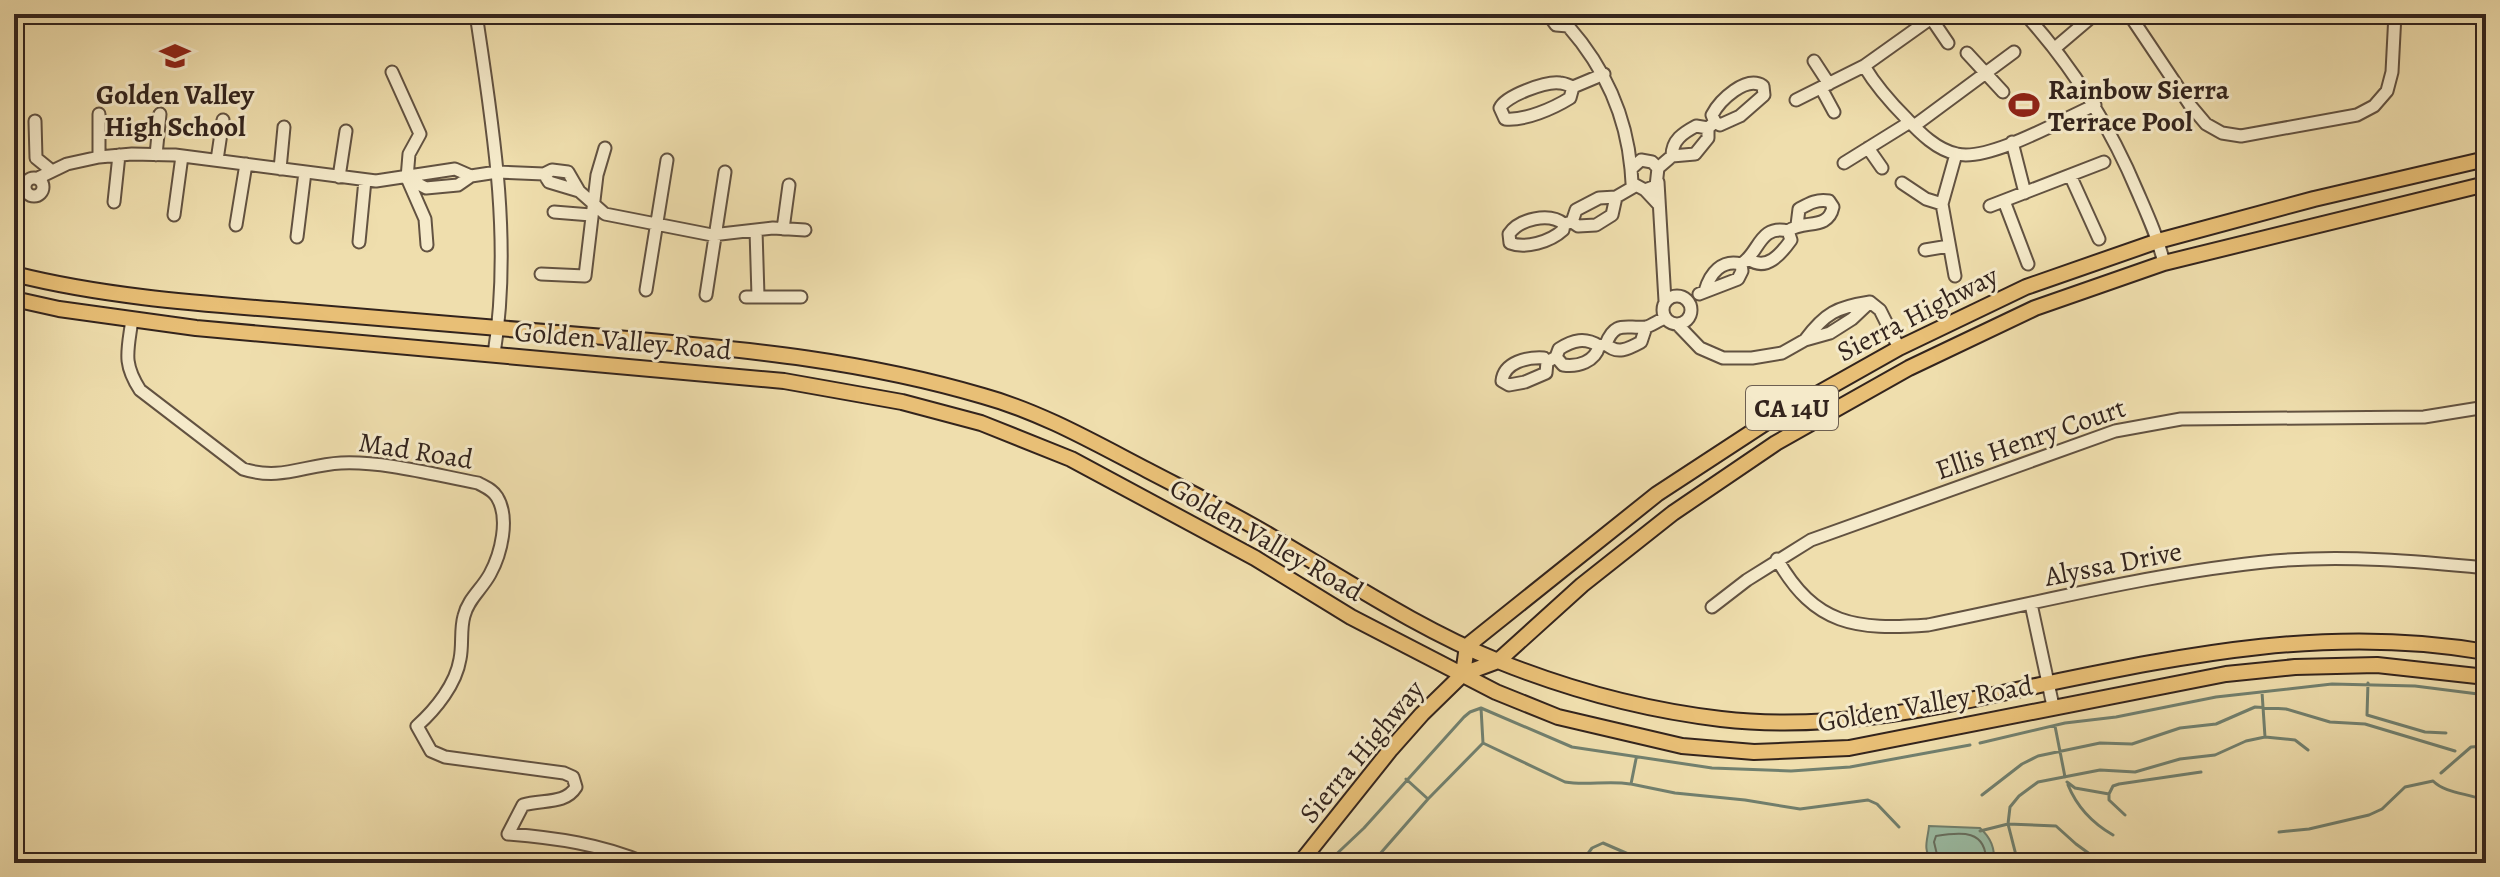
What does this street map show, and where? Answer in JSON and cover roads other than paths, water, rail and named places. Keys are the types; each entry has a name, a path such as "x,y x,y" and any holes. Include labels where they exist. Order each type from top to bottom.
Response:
{"main road":[{"name":"Sierra Highway","path":"1463,674 1467,646 1657,494 1764,424 1899,348 2026,287 2158,241 2314,199 2486,159"},
{"name":"Sierra Highway","path":"1300,863 1391,749 1463,674 1498,661 1582,585 1661,522 1776,443 1909,368 2035,308 2164,263 2486,184"},
{"name":"Golden Valley Road","path":"14,274 62,286 204,303 788,354 909,375 993,398 1073,432 1232,514 1365,593 1498,661 1596,696 1682,715 1819,723 1900,715 2177,658 2249,646 2312,641 2427,643 2486,652"},
{"name":"Golden Valley Road","path":"14,299 59,309 196,328 784,381 902,402 981,423 1071,459 1242,551 1351,617 1496,692 1558,717 1619,734 1682,746 1754,752 1849,748 2226,674 2295,667 2377,665 2486,677"}],"street":[{"path":"476,14 497,172 498,327 494,354"},
{"path":"1548,14 1556,25 1569,20 1604,74 1621,117 1629,149 1630,175 1659,205"},
{"path":"2025,14 2055,48 2095,105 2121,154 2158,241 2164,263"},
{"path":"2055,48 2095,14"},
{"path":"2129,14 2206,124 2222,133 2241,136 2357,115 2374,106 2387,91 2392,72 2395,14"},
{"path":"1796,100 1864,66 1927,17 1948,43"},
{"path":"1844,163 1912,124 2014,52"},
{"path":"1967,53 2003,92"},
{"path":"1814,61 1834,112"},
{"path":"1864,66 1877,88 1912,124 1937,146 1956,154 1993,151 2095,105"},
{"path":"392,72 420,134 409,154 407,178 425,219 427,245"},
{"path":"1573,87 1570,98 1511,120 1505,119 1500,108 1511,97 1548,84 1559,82 1573,87 1604,74"},
{"path":"1658,168 1672,156 1695,154 1708,138 1711,125 1712,115 1720,103 1750,82 1763,86 1764,95 1740,116 1720,125 1711,125 1696,126 1675,141 1672,156"},
{"path":"99,114 99,157"},
{"path":"156,155 160,114"},
{"path":"217,160 223,120"},
{"path":"35,121 36,158 52,171"},
{"path":"280,169 284,127"},
{"path":"339,177 346,131"},
{"path":"2012,142 2025,193"},
{"path":"541,274 585,276 597,175 605,148"},
{"path":"1868,148 1882,168"},
{"path":"1629,149 1641,160 1652,162 1658,168 1665,318"},
{"path":"1955,276 1942,204 1956,154"},
{"path":"38,178 67,164 119,155 182,156 365,180 407,178 426,188 458,185 471,176 497,172 544,174 549,182 579,191 592,210"},
{"path":"114,202 119,155"},
{"path":"174,215 182,156"},
{"path":"646,290 667,160"},
{"path":"1631,169 1641,160"},
{"path":"1990,206 2104,162"},
{"path":"236,225 246,164"},
{"path":"297,237 305,172"},
{"path":"706,295 725,172"},
{"path":"2070,175 2099,239"},
{"path":"359,242 365,180"},
{"path":"1616,197 1612,215 1605,221 1585,227 1568,223 1583,205 1599,198 1616,197 1656,186 1658,182"},
{"path":"1902,183 1926,199 1942,204"},
{"path":"783,229 789,185"},
{"path":"2004,201 2028,264"},
{"path":"554,212 592,210 654,226 716,235 756,230 805,230"},
{"path":"1665,301 1671,297 1685,298 1717,289 1738,279 1745,262 1759,240 1771,232 1793,228 1791,240 1775,259 1763,265 1745,262 1732,261 1717,268 1705,291"},
{"path":"756,230 752,296 801,297"},
{"path":"1925,250 1949,246"},
{"path":"1665,272 1692,311 1685,321 1677,324"},
{"path":"1665,318 1691,336 1700,348 1723,358 1752,358 1782,353 1805,340 1830,333 1852,319 1870,302 1880,310 1899,348"},
{"path":"1689,317 1691,336"},
{"path":"1646,327 1641,342 1628,350 1619,351 1602,345 1589,340 1578,341 1559,349 1552,360 1563,365 1580,364 1595,355 1602,345 1614,330 1626,326 1646,327 1665,318"},
{"name":"Mad Road","path":"132,319 127,364 129,374 140,390 243,469 261,475 281,475 320,465 361,463 478,483 491,490 503,511 498,558 464,615 456,677 430,714 417,726 431,751 445,757 564,773 573,777 576,787 571,796 523,805 508,834 574,840 616,850 645,863"},
{"name":"Ellis Henry Court","path":"1712,607 1777,559 1811,540 2115,431 2181,419 2424,417 2486,407"},
{"name":"Alyssa Drive","path":"1777,559 1795,589 1827,613 1866,626 1893,628 1928,625 2198,571 2274,561 2384,560 2486,568"},
{"path":"2031,604 2053,706"}],"water":[{"path":"1929,826 1980,828 1992,844 1994,863 1932,861 1926,848"}],"waterway":[{"path":"2368,683 2367,715 2425,732 2446,733"},
{"path":"1980,743 2065,723 2116,717 2216,697 2332,684 2415,686 2486,695"},
{"path":"2262,692 2265,737 2295,740 2308,750"},
{"path":"1982,795 2022,764 2038,756 2100,743 2132,744 2180,728 2216,724 2255,707 2286,709 2330,722 2365,724 2455,751"},
{"path":"1481,708 1483,743 1565,782 1630,784"},
{"path":"1327,863 1364,828 1464,717 1481,708 1572,747 1712,768 1791,771 1850,767 1970,745"},
{"path":"2055,726 2065,777"},
{"path":"2018,863 2008,824 2010,807 2038,782 2100,770 2135,772 2180,759 2215,755 2246,741 2265,737"},
{"path":"1428,799 1483,743"},
{"path":"2441,773 2471,747 2486,746"},
{"path":"1636,759 1631,784 1675,793 1800,809 1868,800 1877,804 1899,827"},
{"path":"2067,782 2075,788 2109,794 2113,786 2119,784 2201,772"},
{"path":"1372,863 1428,799 1406,779"},
{"path":"2279,832 2309,829 2369,815 2382,809 2405,787 2433,781 2444,788 2486,801"},
{"path":"2068,785 2086,814 2113,835"},
{"path":"2109,794 2109,800 2125,815"},
{"path":"1980,831 2008,824 2056,826 2102,863"},
{"path":"1581,863 1592,848 1603,843 1649,863"},
{"path":"1921,863 1932,858"},
{"path":"1567,863 1582,862"}],"place":[{"name":"Golden Valley High School","path":"175,56"},
{"name":"Rainbow Sierra Terrace Pool","path":"2024,105"}]}
